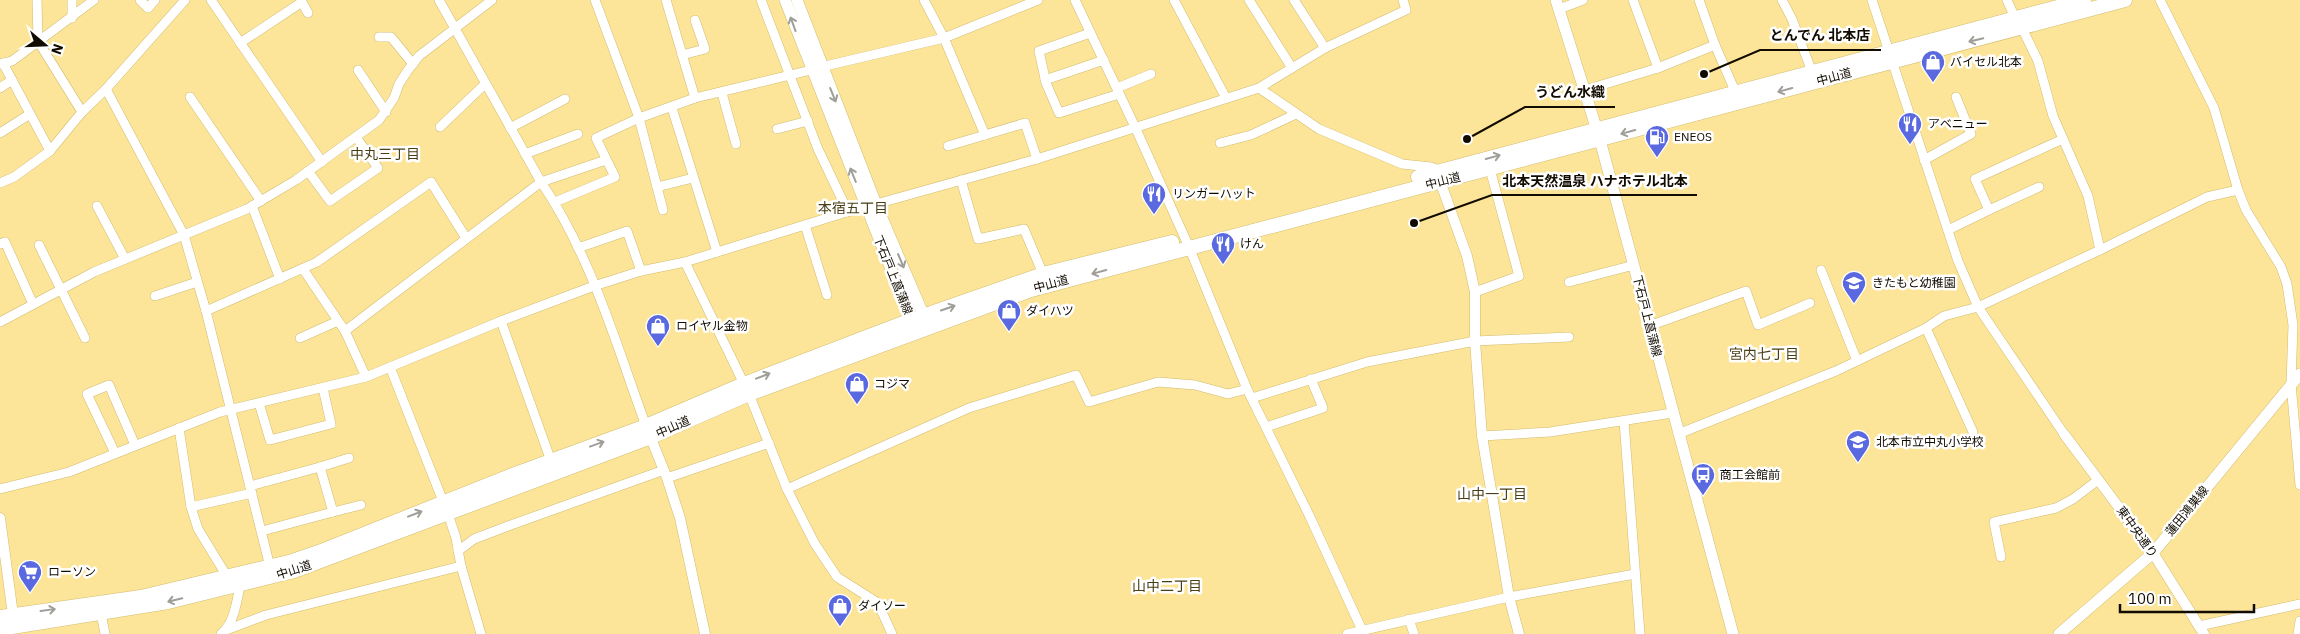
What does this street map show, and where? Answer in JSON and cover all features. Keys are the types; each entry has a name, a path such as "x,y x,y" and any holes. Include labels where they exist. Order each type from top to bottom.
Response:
{"highway":[{"name":"中山道","path":"2018,23 2084,0"},
{"name":"中山道","path":"919,322 1186,243 2018,23 2124,0"},
{"name":"中山道","path":"1441,176 1490,169 1735,92 1812,72 1891,56"},
{"name":"中山道","path":"0,628 11,623 228,578 324,550 446,508 648,431 746,389 1042,274 1186,243"},
{"name":"中山道","path":"11,623 101,613 168,602 240,586 294,571 446,508 551,461 648,431"}],"main road":[{"name":"下石戸上菖蒲線","path":"785,0 816,68 919,322"},
{"name":"下石戸上菖蒲線","path":"797,0 816,68"},
{"name":"下石戸上菖蒲線","path":"1557,4 1598,134 1733,634"},
{"name":"蓮田鴻巣線","path":"2059,634 2153,553 2300,374"}],"street":[{"path":"37,0 38,41 82,112"},
{"path":"72,0 72,18"},
{"path":"50,151 1,63 12,61 94,0"},
{"path":"140,0 148,8 155,0"},
{"path":"0,183 14,176 50,151 82,112 106,89 185,0"},
{"path":"211,0 322,162"},
{"path":"439,0 541,182 555,202 594,286 666,474 680,518 705,634"},
{"path":"0,322 60,290 125,259 252,206 322,162 379,120 386,112 399,84 413,64 432,46 492,0"},
{"path":"595,0 639,118 663,210"},
{"path":"666,0 695,98"},
{"path":"924,0 944,38 985,135"},
{"path":"555,202 615,178 596,138 639,118 672,108 695,98 944,38 1038,0"},
{"path":"1075,0 1136,128 1247,389 1310,517 1362,630"},
{"path":"1174,0 1226,98"},
{"path":"1249,0 1292,68"},
{"path":"1296,0 1325,48"},
{"path":"0,489 69,472 220,412 231,411 366,377 501,321 594,286 641,271 685,262 871,205 1037,159 1259,88 1325,48 1406,10 1403,0"},
{"path":"1557,4 1583,0"},
{"path":"1633,0 1658,68"},
{"path":"1699,0 1735,92"},
{"path":"1782,0 1792,19 1812,72"},
{"path":"1872,0 1948,230 1978,307 2064,434"},
{"path":"2007,0 2038,61 2053,116 2088,196 2100,250"},
{"path":"2160,0 2214,108 2238,190 2246,210 2281,267 2287,284 2293,325 2291,384 2300,485"},
{"path":"763,1 818,149 848,212"},
{"path":"240,43 302,2 308,13"},
{"path":"682,55 705,49 695,20"},
{"path":"1090,33 1039,51 1045,80 1059,113 1118,91 1152,74"},
{"path":"379,36 391,37 413,64"},
{"path":"1585,90 1658,68 1715,45"},
{"path":"1045,80 1104,60"},
{"path":"358,70 386,112"},
{"path":"0,88 12,80"},
{"path":"440,127 485,84"},
{"path":"1259,88 1319,129 1402,164 1431,167 1441,176 1467,256 1475,292 1475,341 1482,436 1509,597 1519,634"},
{"path":"106,89 184,235 206,312 270,567"},
{"path":"722,93 736,144"},
{"path":"190,97 261,200"},
{"path":"1924,160 1971,134 1956,97"},
{"path":"510,128 565,98"},
{"path":"672,108 717,252"},
{"path":"0,133 30,114"},
{"path":"1220,143 1251,135 1296,114"},
{"path":"777,129 808,121"},
{"path":"948,146 1025,122 1037,159"},
{"path":"525,154 578,134"},
{"path":"308,171 330,201 378,168 356,137"},
{"path":"1990,210 1975,179 2063,139"},
{"path":"345,331 541,182 606,160"},
{"path":"1475,292 1519,276 1490,169"},
{"path":"657,187 693,178"},
{"path":"961,180 978,239 1024,229 1042,274"},
{"path":"206,312 318,262 431,182 466,238"},
{"path":"1948,230 2039,187"},
{"path":"1678,434 1836,372 1926,328 1944,316 1978,307 2207,197 2238,190"},
{"path":"98,206 125,259"},
{"path":"252,206 280,279"},
{"path":"805,225 827,295"},
{"path":"578,248 627,231 641,271"},
{"path":"0,244 5,242 33,304"},
{"path":"38,245 85,338"},
{"path":"685,262 746,389 787,489 815,544 837,577 878,603 892,634"},
{"path":"1569,282 1634,265"},
{"path":"303,268 345,331 366,377"},
{"path":"1821,270 1857,361"},
{"path":"154,296 198,282"},
{"path":"1650,326 1746,291 1758,325 1810,303"},
{"path":"300,338 338,321"},
{"path":"501,321 551,461"},
{"path":"1926,328 1974,432"},
{"path":"1252,398 1367,362 1475,341 1569,337"},
{"path":"390,367 446,508 480,634"},
{"path":"787,489 969,408 1076,375 1089,402 1158,382 1195,384 1228,394 1247,389"},
{"path":"1266,426 1323,408 1311,379"},
{"path":"114,453 87,394 109,386 135,445"},
{"path":"259,403 270,440 331,424 323,388"},
{"path":"1482,436 1550,432 1672,413"},
{"path":"1624,421 1640,634"},
{"path":"179,428 191,507 198,529 228,578"},
{"name":"東中央通り","path":"2064,434 2153,553 2201,630"},
{"path":"458,551 474,539 508,526 768,443"},
{"path":"191,507 251,490 349,458"},
{"path":"320,467 333,512"},
{"path":"2001,557 1994,522 2056,508 2073,499 2098,480"},
{"path":"262,531 361,505"},
{"path":"0,518 11,623"},
{"path":"224,632 266,615 461,566"},
{"path":"1347,634 1509,597 1634,574"},
{"path":"224,632 236,603 240,586"},
{"path":"2201,630 2300,604"},
{"path":"101,613 105,634"},
{"path":"1409,619 1414,634"},
{"path":"2298,634 2300,621"}],"place":[{"name":"とんでん 北本店","path":"1704,74"},
{"name":"バイセル北本","path":"1933,83"},
{"name":"うどん水織","path":"1467,139"},
{"name":"アベニュー","path":"1910,145"},
{"name":"ENEOS","path":"1657,158"},
{"name":"リンガーハット","path":"1154,215"},
{"name":"北本天然温泉 ハナホテル北本","path":"1414,223"},
{"name":"けん","path":"1223,265"},
{"name":"きたもと幼稚園","path":"1854,304"},
{"name":"ダイハツ","path":"1009,332"},
{"name":"ロイヤル金物","path":"658,347"},
{"name":"コジマ","path":"857,405"},
{"name":"北本市立中丸小学校","path":"1858,463"},
{"name":"商工会館前","path":"1703,496"},
{"name":"ローソン","path":"30,593"},
{"name":"ダイソー","path":"840,627"}],"district":[{"name":"中丸三丁目","path":"385,154"},
{"name":"本宿五丁目","path":"853,208"},
{"name":"宮内七丁目","path":"1764,354"},
{"name":"山中一丁目","path":"1492,494"},
{"name":"山中二丁目","path":"1167,586"}]}
